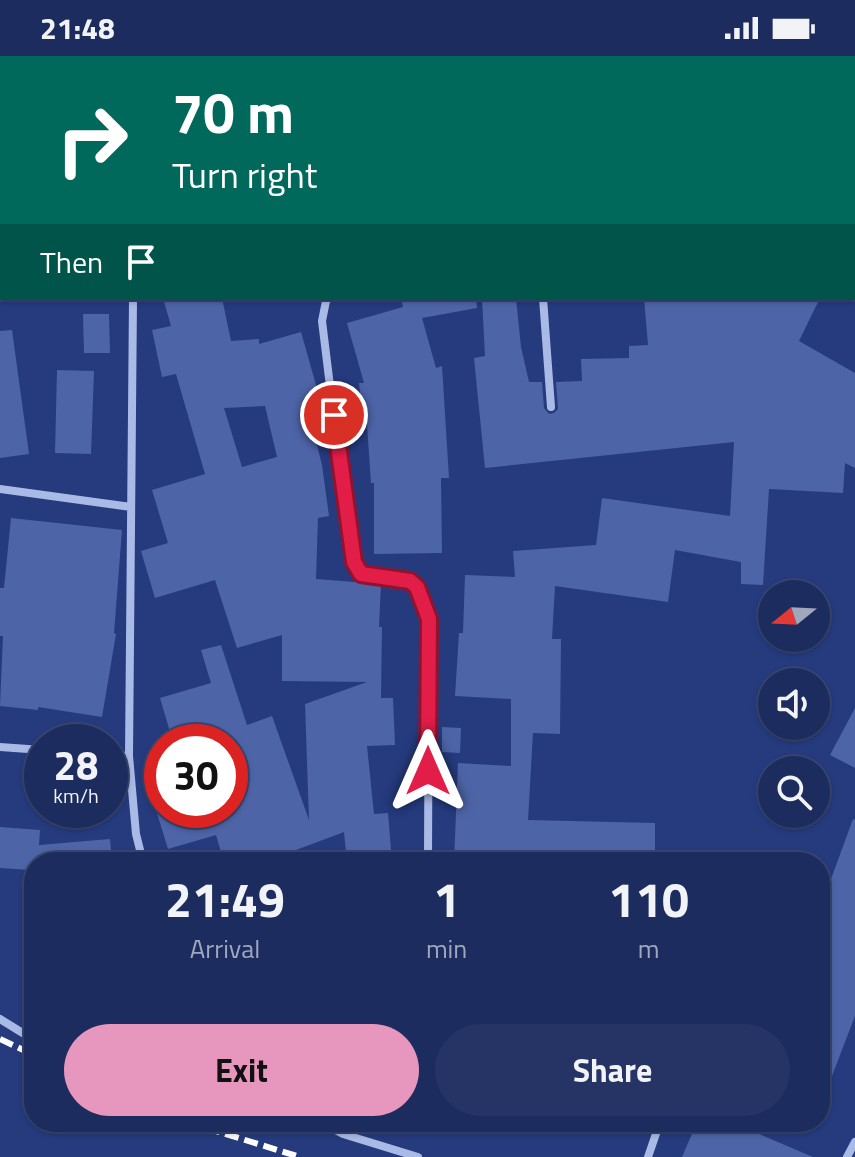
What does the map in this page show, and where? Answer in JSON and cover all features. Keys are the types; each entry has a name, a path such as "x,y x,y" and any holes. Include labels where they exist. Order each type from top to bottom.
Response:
{"street":[{"path":"133,300 129,756 140,852"},
{"path":"327,300 322,321 354,562 361,574 410,581 417,587 429,619 428,852"},
{"path":"543,300 551,407"},
{"path":"0,489 131,507"},
{"path":"0,747 24,749"},
{"path":"0,1019 24,1034"},
{"path":"339,1132 418,1157"},
{"path":"648,1157 657,1132"},
{"path":"847,1157 855,1142"}],"building":[{"path":"164,300 222,300 231,341 259,339 259,344 301,332 318,392 305,396 322,465 329,516 318,518 316,579 381,584 381,698 393,698 395,745 367,746 374,814 388,813 391,852 346,852 344,832 291,852 221,852 216,835 168,849 162,828 248,828 248,725 272,716 309,820 305,704 367,682 282,681 282,635 237,648 215,580 155,598 141,551 168,543 152,490 205,474 176,374 162,377 152,330 171,326","holes":["265,406 277,457 242,467 224,408"]},
{"path":"401,300 476,300 477,308 422,318 436,368 442,366 449,478 441,478 442,553 374,554 374,483 371,483 367,424 363,425 359,383 364,383 347,323 403,307"},
{"path":"482,300 516,300 521,347 529,382 542,382 544,408 549,414 558,409 556,382 582,381 581,359 629,358 629,346 648,345 644,300 819,300 799,341 855,373 855,468 845,463 843,493 769,489 763,580 758,580 758,585 741,584 741,562 675,550 668,602 555,586 552,639 561,639 560,734 533,733 528,820 655,823 655,852 454,852 458,763 511,766 511,699 455,696 459,633 463,633 465,575 515,577 513,551 596,545 602,498 730,516 734,442 485,468 474,358 485,356"},
{"path":"83,314 109,314 110,353 84,353"},
{"path":"12,330 29,454 0,458 0,331"},
{"path":"57,370 94,371 91,454 55,453"},
{"path":"11,518 122,530 116,634 102,717 38,707 38,710 0,706 3,636 0,636 0,588 4,588"},
{"path":"221,645 247,724 168,724 160,698 211,683 201,650"},
{"path":"855,708 855,768 830,755"},
{"path":"442,727 461,728 460,753 442,752"},
{"path":"853,819 855,1016 830,1081 830,882"},
{"path":"0,827 40,830 39,845 110,839 111,852 24,852 24,870 0,868"},
{"path":"693,1132 754,1132 813,1157 682,1157"}],"railway":[{"path":"0,1039 24,1050"},
{"path":"219,1132 300,1157"}],"route":[{"path":"334,415 354,562 361,574 410,581 417,587 429,619 428,771"}]}
